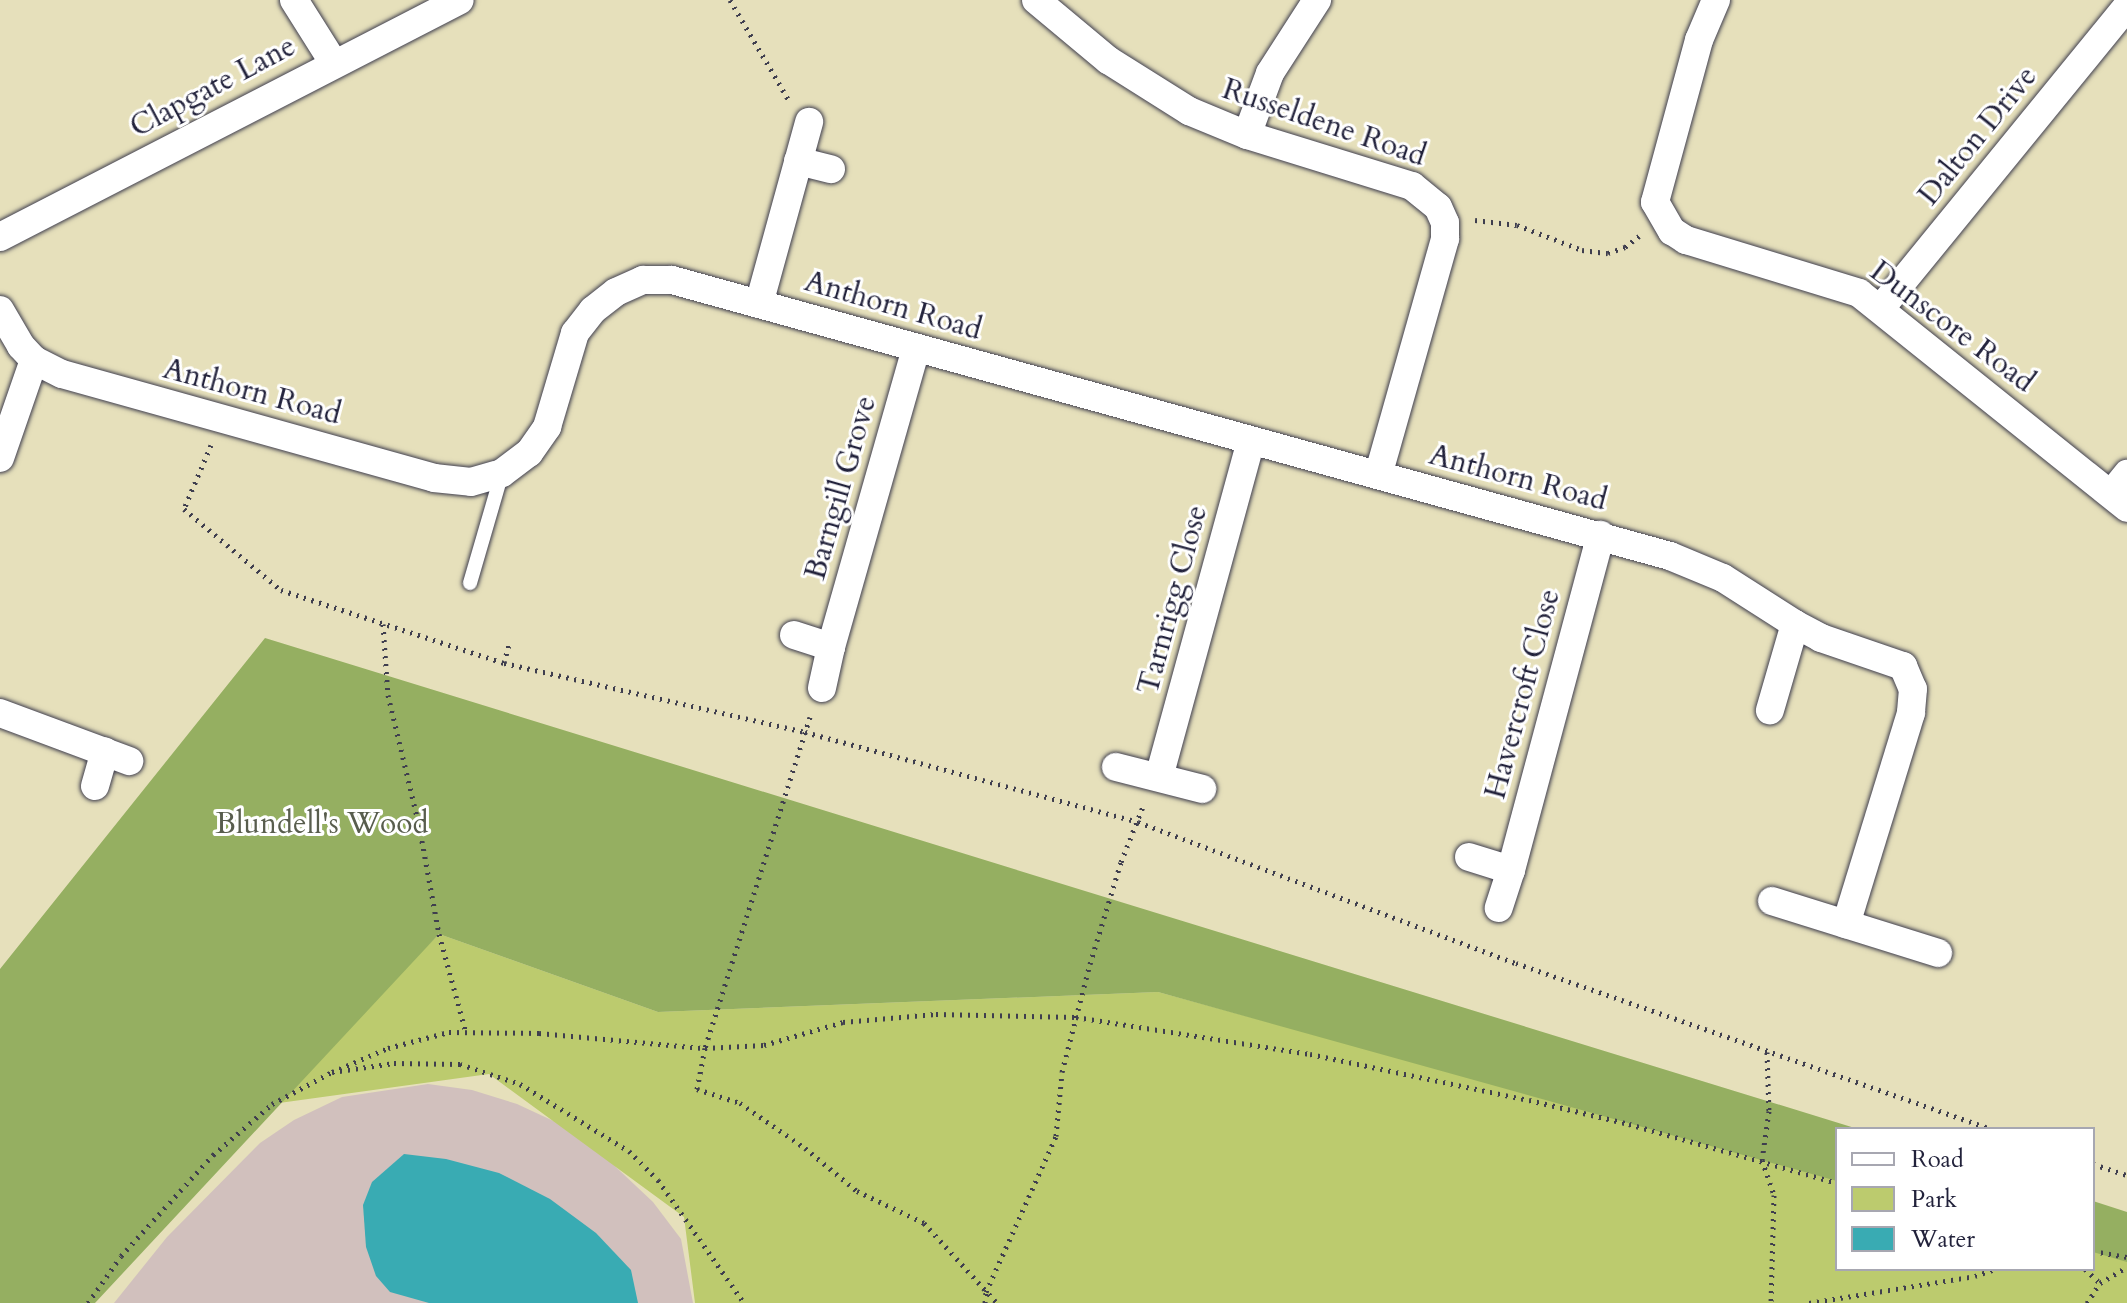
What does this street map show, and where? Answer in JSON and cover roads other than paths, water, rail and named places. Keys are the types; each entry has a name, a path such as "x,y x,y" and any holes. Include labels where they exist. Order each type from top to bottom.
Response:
{"street":[{"path":"294,0 333,62"},
{"name":"Clapgate Lane","path":"0,237 333,62 460,0"},
{"name":"Russeldene Road","path":"1036,0 1069,30 1143,85 1189,111 1247,135 1412,186 1438,207 1445,223 1445,239 1378,475"},
{"path":"1247,135 1270,73 1317,0"},
{"name":"Dunscore Road","path":"1716,0 1699,40 1655,202 1661,217 1672,231 1686,240 1829,281 1859,293 2122,492"},
{"name":"Dalton Drive","path":"1881,308 2127,6"},
{"path":"759,304 808,126"},
{"path":"798,161 831,169"},
{"name":"Anthorn Road","path":"0,310 21,346 34,360 62,374 434,478 471,482 502,473 529,453 547,427 575,333 593,310 616,292 643,280 672,280 1670,556 1723,578 1821,638 1903,666 1913,689 1911,713 1846,924"},
{"name":"Barngill Grove","path":"822,688 916,348"},
{"path":"0,458 34,360"},
{"name":"Tarnrigg Close","path":"1159,777 1251,441"},
{"name":"Havercroft Close","path":"1499,908 1601,535"},
{"path":"1770,710 1795,624"},
{"path":"794,635 831,647"},
{"path":"0,713 117,756 95,786"},
{"path":"1116,767 1202,789"},
{"path":"1469,857 1511,870"},
{"path":"1772,901 1938,953"}],"lane":[{"path":"470,583 502,473"}],"water":[{"path":"404,1154 446,1159 499,1173 550,1199 596,1233 631,1270 638,1303 429,1303 390,1292 376,1276 366,1247 363,1205 372,1182"}],"park label":[{"name":"Blundell's Wood","path":"322,824"}]}
